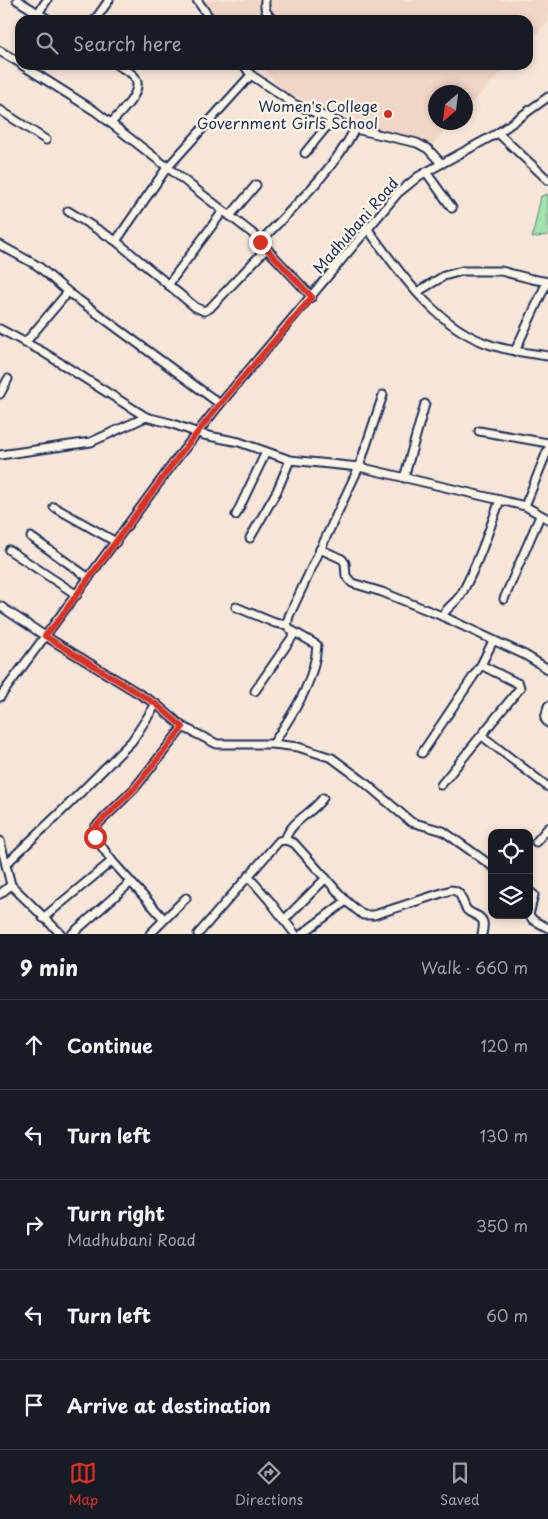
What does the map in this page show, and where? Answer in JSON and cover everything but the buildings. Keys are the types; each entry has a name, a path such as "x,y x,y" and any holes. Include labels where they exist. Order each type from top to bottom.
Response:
{"street":[{"path":"17,0 41,15"},
{"path":"38,13 47,0"},
{"path":"98,15 109,0"},
{"path":"197,0 208,15"},
{"path":"265,0 264,7 268,15"},
{"path":"0,51 15,60"},
{"path":"30,70 111,123 230,216 260,242 312,297"},
{"path":"111,123 138,89 134,76 125,70"},
{"path":"248,70 251,75 294,104 355,129 417,143 428,149 441,163"},
{"path":"116,241 168,167 251,75"},
{"name":"Madhubani Road","path":"0,697 220,404 398,193 441,163 498,133 548,97"},
{"path":"0,110 46,140"},
{"path":"305,153 332,120"},
{"path":"260,242 328,171 343,151 355,129"},
{"path":"498,133 548,180"},
{"path":"426,172 452,208"},
{"path":"230,216 256,185"},
{"path":"68,211 116,241 200,310 207,310 266,249"},
{"path":"168,285 223,211"},
{"path":"367,228 397,269 417,292 433,309 459,330 490,345 548,356"},
{"path":"0,245 38,266 68,292 220,404"},
{"path":"417,292 444,276 462,271 501,271 548,282 515,351"},
{"path":"25,342 68,292"},
{"path":"0,329 25,342 146,417 239,442 290,460 359,467 524,506 548,519"},
{"path":"0,394 8,379"},
{"path":"287,625 289,616 359,467 383,395"},
{"path":"404,478 425,404"},
{"path":"0,455 91,442 146,417"},
{"path":"479,431 548,443"},
{"path":"524,506 548,449"},
{"path":"236,515 266,452"},
{"path":"250,538 277,491 290,460"},
{"path":"442,616 450,604 464,590 500,500"},
{"path":"54,507 116,542"},
{"path":"504,599 540,516"},
{"path":"31,537 89,578"},
{"path":"9,550 77,595"},
{"path":"320,550 342,559 345,563 346,576 352,583 382,592 442,616 524,655 548,669"},
{"path":"0,606 156,704 183,727 217,744 273,744 298,747 332,758 363,780 411,822 443,831 488,863"},
{"path":"236,606 275,623 287,625 295,633 317,645 316,656 308,683 300,702 273,744"},
{"path":"254,691 295,633"},
{"path":"422,753 481,665 493,641"},
{"path":"441,784 520,688 519,684 481,665"},
{"path":"6,864 132,741 156,704"},
{"path":"548,706 545,719 548,723"},
{"path":"164,919 112,861 95,837 94,830 134,789 183,727"},
{"path":"482,736 548,787"},
{"path":"285,840 288,830 292,825 315,809 323,798"},
{"path":"536,842 548,828"},
{"path":"198,934 279,840 294,843 346,901 363,915 374,915 451,890 460,893 468,911 482,919 482,934"},
{"path":"0,841 11,885 61,934"},
{"path":"43,918 112,861"},
{"path":"248,876 295,934"},
{"path":"284,920 326,878"},
{"path":"72,934 131,882"},
{"path":"0,894 11,885"},
{"path":"150,934 186,898"},
{"path":"302,934 346,901"},
{"path":"532,919 548,928"}],"shaded area":[{"path":"201,0 548,0 548,22 533,38 533,15 214,15"},
{"name":"Women's College Government Girls School","path":"264,70 503,70 473,102 473,85 428,85 428,130 446,130 428,149 283,91"}],"green space":[{"path":"548,194 548,235 532,238 541,196"}],"place":[{"name":"Women's College Government Girls School","path":"388,114"}],"route":[{"path":"95,837 95,827 134,789 183,727 156,704 45,636 178,457 220,404 312,297 260,242"}]}
